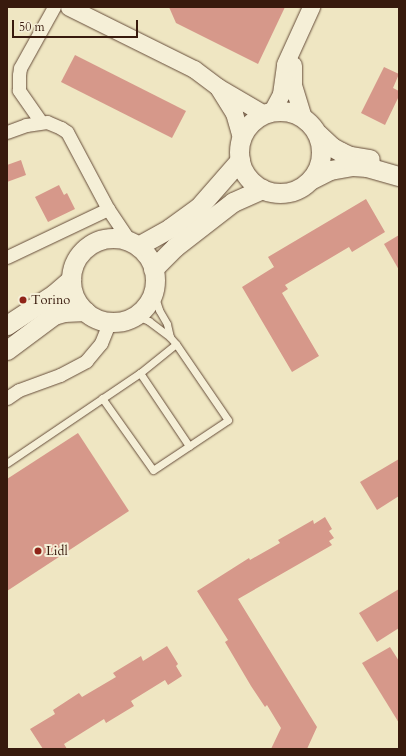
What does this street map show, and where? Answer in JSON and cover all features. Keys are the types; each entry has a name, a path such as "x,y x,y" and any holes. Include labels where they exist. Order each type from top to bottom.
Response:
{"main road":[{"path":"399,166 350,156 332,147 303,117 288,111 268,113 251,123 241,137 239,152 240,160 249,179 262,189 276,193 292,192 299,189 312,178 330,170 353,166 367,167 399,176"},
{"path":"312,178 320,163 321,155 318,134"},
{"path":"134,244 170,228 198,208 240,160"},
{"path":"153,269 175,247 232,202 262,189"},
{"path":"110,238 134,244 146,254 153,269 155,280 153,291 146,306 135,315 117,321 94,317 85,311 76,300 71,279 73,267 79,255 92,244 110,238"},
{"path":"7,325 54,294 71,279"},
{"path":"7,350 54,315 64,312 85,311"}],"street":[{"path":"41,122 19,90 18,75 20,68 54,7"},
{"path":"69,7 194,69 218,87 268,113 281,94 285,64 312,7"},
{"path":"291,49 294,64 293,85 303,117"},
{"path":"7,80 20,68"},
{"path":"218,87 234,112 241,137"},
{"path":"7,132 41,122 55,125 67,132 108,209 134,244"},
{"path":"7,257 108,209"},
{"path":"7,398 19,390 60,375 86,361 101,343 110,321"}],"lane":[{"path":"153,291 159,310 167,324 170,337"},
{"path":"102,398 154,470 228,420 170,337 144,318 135,315"},
{"path":"7,463 140,373 176,344"},
{"path":"140,373 189,446"}],"building":[{"path":"169,7 285,7 258,64 176,23"},
{"path":"75,55 186,111 172,138 61,82"},
{"path":"384,67 399,74 393,88 399,91 399,96 385,125 361,113"},
{"path":"21,160 26,175 7,182 7,165"},
{"path":"59,185 64,195 67,193 75,209 48,222 35,197"},
{"path":"366,199 385,232 352,252 349,247 285,285 288,289 282,293 319,356 292,372 242,287 274,267 268,257"},
{"path":"399,235 399,270 384,244"},
{"name":"Lidl","path":"78,433 129,511 7,591 7,479"},
{"path":"399,459 399,496 377,510 360,482"},
{"path":"325,517 332,529 329,531 334,538 329,541 332,545 238,599 317,727 307,749 271,749 281,728 267,705 265,707 251,686 225,642 228,640 197,591 249,558 250,560 280,543 278,540 313,520 314,524"},
{"path":"399,589 399,628 377,642 359,613"},
{"path":"167,646 178,664 176,666 182,676 168,685 165,680 131,701 134,706 106,723 104,719 64,744 67,749 43,749 30,729 55,714 53,710 79,693 82,697 116,677 113,673 141,656 143,661"},
{"path":"390,647 399,661 399,723 362,663"}],"place":[{"name":"Torino","path":"23,300"},
{"name":"Lidl","path":"38,551"}]}
